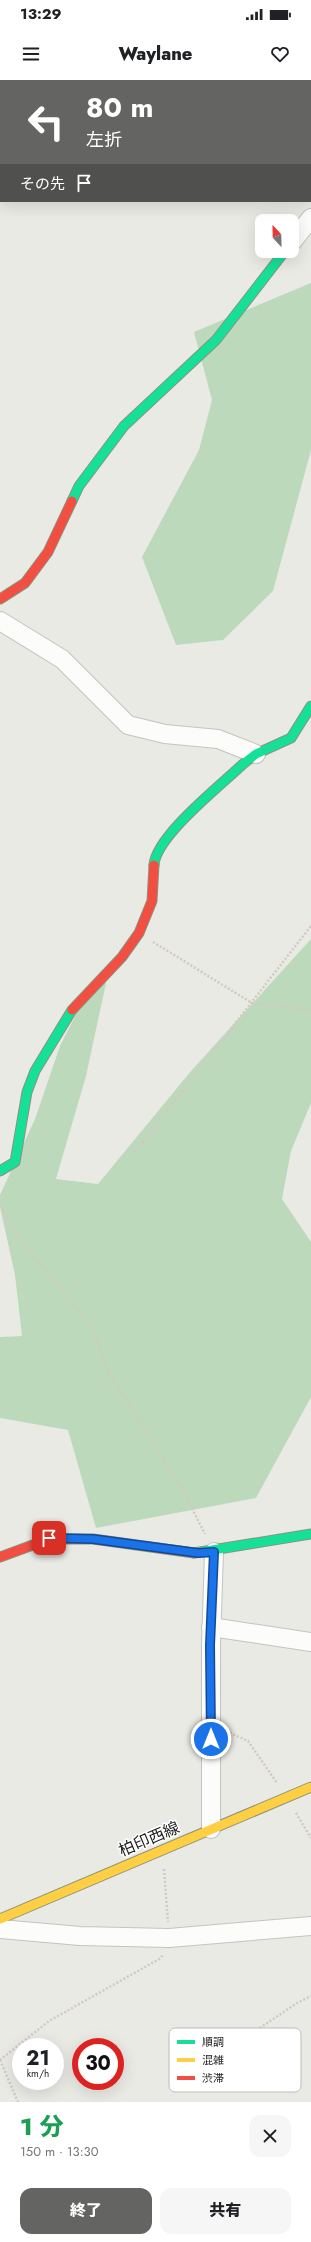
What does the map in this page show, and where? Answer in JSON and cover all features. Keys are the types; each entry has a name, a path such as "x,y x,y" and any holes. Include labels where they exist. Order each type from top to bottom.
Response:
{"street":[{"path":"299,233 311,218"},
{"path":"0,599 25,583 48,552 79,486 124,426 216,340 280,258"},
{"path":"0,620 62,659 128,725 165,734 218,739 256,754"},
{"path":"0,1171 15,1162 27,1092 35,1071 72,1008 122,957 139,933 152,901 155,856 158,850 170,833 243,764 256,754 291,738 311,706"},
{"path":"0,1557 49,1538 93,1539 198,1553 214,1552 311,1534"},
{"path":"211,1828 211,1627 214,1552"},
{"path":"211,1627 311,1642"},
{"name":"柏印西線","path":"0,1919 211,1828 311,1787"},
{"path":"0,1929 80,1936 169,1938 311,1926"}],"path":[{"path":"135,1152 311,926"},
{"path":"139,933 252,1003 311,1010"},
{"path":"0,1206 22,1242 90,1324 109,1373 182,1489 214,1552"},
{"path":"211,1724 248,1741 286,1797 311,1838"},
{"path":"18,2102 0,2060 49,2021 161,1958 169,1938 163,1849"},
{"path":"259,2028 297,2002 311,1996"}],"green space":[{"path":"311,283 311,450 273,591 223,640 176,645 142,557 199,450 212,400 194,332"},
{"path":"311,939 311,1103 291,1151 282,1199 311,1242 311,1397 256,1498 96,1528 68,1430 0,1418 0,1337 22,1336 15,1275 0,1207 0,1195 35,1119 60,1046 94,979 106,983 86,1076 56,1179 98,1184 191,1071"}],"traffic: fast":[{"path":"72,501 79,486 124,426 216,340 280,258"},
{"path":"154,865 157,853 177,826 243,764 256,754 291,738 311,706"},
{"path":"0,1171 15,1162 27,1092 35,1071 72,1010"},
{"path":"194,1553 311,1534"}],"traffic: slow":[{"path":"0,1919 311,1787"}],"traffic: jam":[{"path":"0,599 25,583 48,552 72,501"},
{"path":"72,1010 122,957 139,933 152,901 154,865"},
{"path":"0,1557 49,1539 93,1539 194,1553"}],"route":[{"path":"49,1538 93,1539 198,1553 214,1552 210,1645 211,1739"}]}
